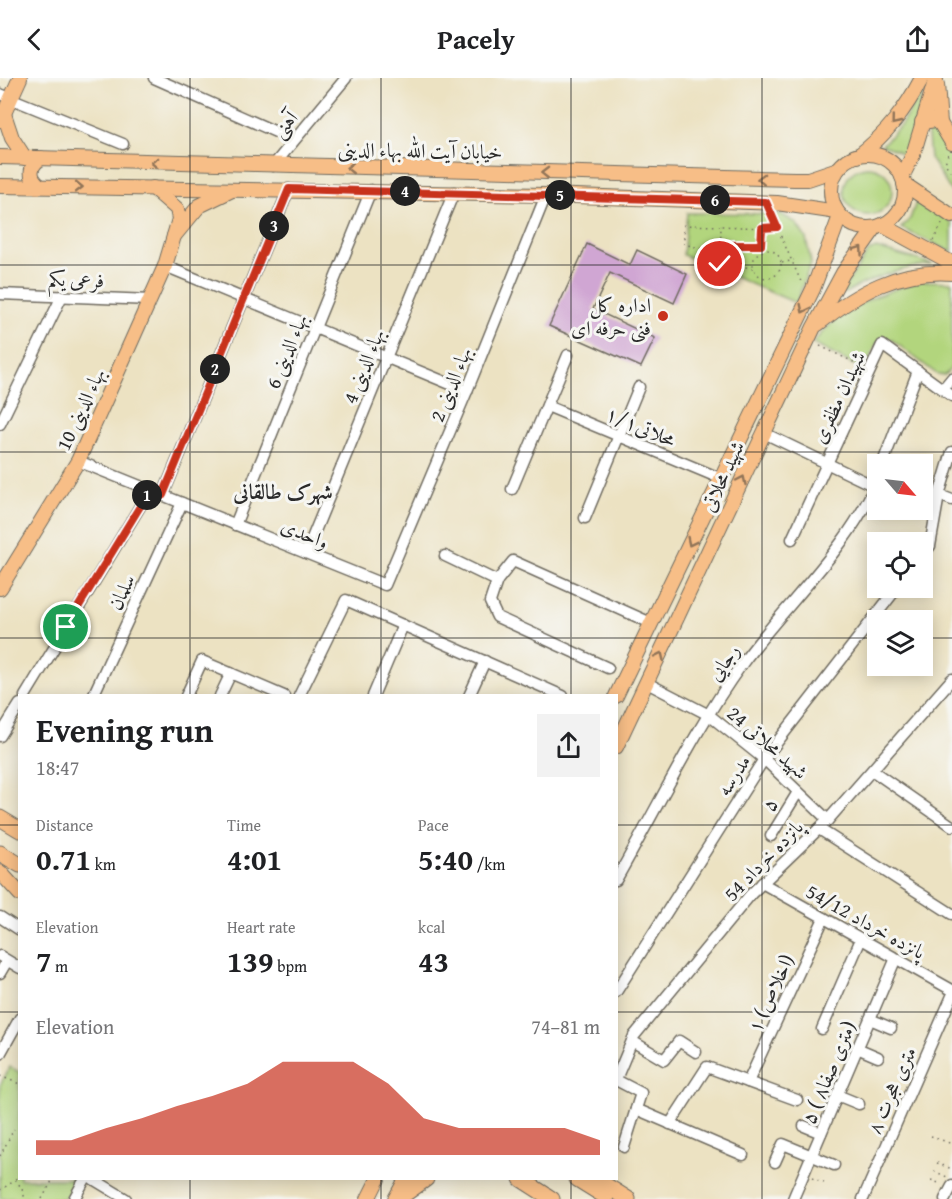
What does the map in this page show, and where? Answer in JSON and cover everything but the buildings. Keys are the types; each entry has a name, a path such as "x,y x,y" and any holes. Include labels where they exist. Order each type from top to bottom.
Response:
{"highway":[{"path":"0,818 18,829"},
{"path":"0,853 18,864"},
{"path":"397,1199 425,1180"},
{"path":"522,1180 552,1199"},
{"path":"579,1180 608,1199"},
{"path":"598,1180 628,1199"}],"main road":[{"path":"20,78 5,96 1,118 25,158"},
{"path":"858,156 875,155 884,158 897,169 903,181 904,198 900,208 894,217 879,226 858,227 838,214 831,195 834,177 838,169 858,156 889,129 901,115 922,78"},
{"path":"903,181 914,155 937,78"},
{"path":"937,78 940,123 951,147"},
{"path":"922,122 935,120 940,123"},
{"name":"خیابان آیت الله بهاء الدینی","path":"0,157 795,180 808,179 838,169"},
{"path":"40,186 33,180 30,172 34,163 41,158"},
{"path":"795,180 801,189 795,205"},
{"path":"903,181 950,214"},
{"name":"خیابان آیت الله بهاء الدینی","path":"0,186 370,190 766,202 795,205 838,214"},
{"path":"153,188 177,209 179,219 174,236"},
{"path":"174,236 199,206 235,189"},
{"name":"شهید محلاتی","path":"617,694 808,300 838,214"},
{"path":"879,226 952,263"},
{"name":"شهید محلاتی","path":"618,743 811,333 843,273 879,226"},
{"name":"بهاء الدینی 10","path":"0,588 78,461 151,300 174,236"},
{"path":"822,265 833,264 843,273"},
{"path":"811,333 860,294 886,282 932,272 952,273"},
{"path":"0,872 18,892"},
{"path":"367,1199 368,1180"},
{"path":"367,1199 377,1180"},
{"path":"397,1199 406,1180"}],"street":[{"path":"154,78 294,140"},
{"name":"آهنی","path":"273,166 346,78"},
{"path":"5,96 123,144"},
{"path":"163,495 289,189"},
{"name":"بهاء الدینی 6","path":"235,525 370,190"},
{"name":"بهاء الدینی 4","path":"306,553 454,192"},
{"name":"بهاء الدینی 2","path":"385,585 546,195"},
{"path":"165,266 467,391"},
{"name":"فرعی یکم","path":"0,294 151,300"},
{"path":"0,424 62,296"},
{"name":"شهیدان مظفری","path":"792,538 882,345 918,371"},
{"path":"512,489 568,355"},
{"path":"886,454 918,371 948,392 952,378"},
{"path":"585,518 639,387"},
{"name":"محلاتی۱/۱","path":"547,406 722,479"},
{"path":"764,433 826,464 867,479"},
{"path":"932,532 939,495 952,452"},
{"name":"واحدی","path":"78,461 385,585"},
{"path":"26,694 150,490"},
{"path":"939,495 952,500"},
{"name":"رجایی","path":"618,876 709,715 741,665 861,515 867,502"},
{"name":"سلمان","path":"94,694 182,503"},
{"path":"446,556 497,582"},
{"path":"608,668 497,617 490,602 497,582 513,561 651,623"},
{"name":"مدرسه","path":"618,990 764,759 889,598"},
{"path":"300,694 346,600 558,694"},
{"path":"374,694 403,625"},
{"path":"187,694 202,661 279,694"},
{"path":"471,694 485,662"},
{"path":"221,694 231,673"},
{"name":"پانزده خرداد 54","path":"618,1074 632,1041 762,884 828,820 952,679"},
{"name":"شهید محلاتی 24","path":"647,683 709,715 764,759 828,820"},
{"path":"0,736 18,707"},
{"path":"873,771 950,820"},
{"name":"۵","path":"771,836 798,792"},
{"path":"819,829 952,914"},
{"name":"پانزده خرداد 54/12","path":"762,884 952,990"},
{"path":"0,917 18,929"},
{"name":"۱ (اخلاص)","path":"748,1082 824,918"},
{"path":"822,1029 861,939"},
{"path":"0,973 4,958 18,967"},
{"name":"۵ ( ۸متری صفا)","path":"793,1199 896,958"},
{"name":"۸ متری هجرت","path":"863,1199 952,996"},
{"path":"870,1019 891,1028"},
{"path":"0,1054 4,1039 18,1021"},
{"path":"632,1041 664,1060 679,1041 696,1052"},
{"path":"857,1048 878,1057"},
{"path":"670,1124 707,1067 797,1100"},
{"path":"618,1080 641,1093 624,1147"},
{"path":"837,1095 859,1104"},
{"path":"636,1109 743,1155"},
{"path":"804,1126 821,1133"},
{"path":"775,1162 783,1144 834,1165"},
{"path":"74,1199 84,1180"},
{"path":"95,1180 126,1199"},
{"path":"945,1199 952,1186"}],"path":[{"path":"951,147 945,163 952,174"},
{"path":"766,202 794,260 808,300"},
{"path":"928,251 950,214"},
{"path":"720,253 684,244 684,225 777,227"},
{"path":"721,226 720,264 753,268"},
{"path":"762,228 763,250"},
{"path":"720,245 761,245"},
{"path":"763,250 775,252 781,263"},
{"path":"763,250 753,259 753,268 758,275 767,278 776,275 781,263"},
{"path":"781,263 794,260"},
{"path":"811,333 871,370"},
{"path":"0,1076 18,1083"},
{"path":"0,1156 14,1129"},
{"path":"931,1136 952,1144"},
{"path":"937,1163 952,1169"},
{"path":"934,1171 952,1179"},
{"path":"0,1190 18,1176"},
{"path":"16,1180 22,1189 24,1199"},
{"path":"42,1199 52,1181"}],"green space":[{"path":"923,89 907,158 896,150 882,145 901,125"},
{"path":"927,125 933,126 952,159 952,193 930,158"},
{"path":"863,167 873,167 885,174 892,186 892,196 885,208 873,215 863,215 848,204 844,196 844,186 855,171"},
{"path":"918,197 952,223 952,252 901,228 910,219"},
{"path":"687,213 781,214 796,223 806,238 811,263 796,303 683,255"},
{"path":"876,248 932,264 887,274 845,293 841,292 869,251"},
{"path":"921,281 952,282 952,367 945,375 938,375 891,339 877,343 864,370 813,344 823,331 847,311 875,297"},
{"path":"10,1067 18,1071 18,1180 75,1180 65,1199 0,1199 0,1085"}],"place":[{"name":"اداره کل فنی حرفه ای","path":"663,316"}],"district":[{"name":"شهرک طالقانی","path":"283,491"}],"route":[{"path":"66,627 150,490 163,495 289,189 766,202 777,227 762,228 761,245 720,245 720,264"}]}
